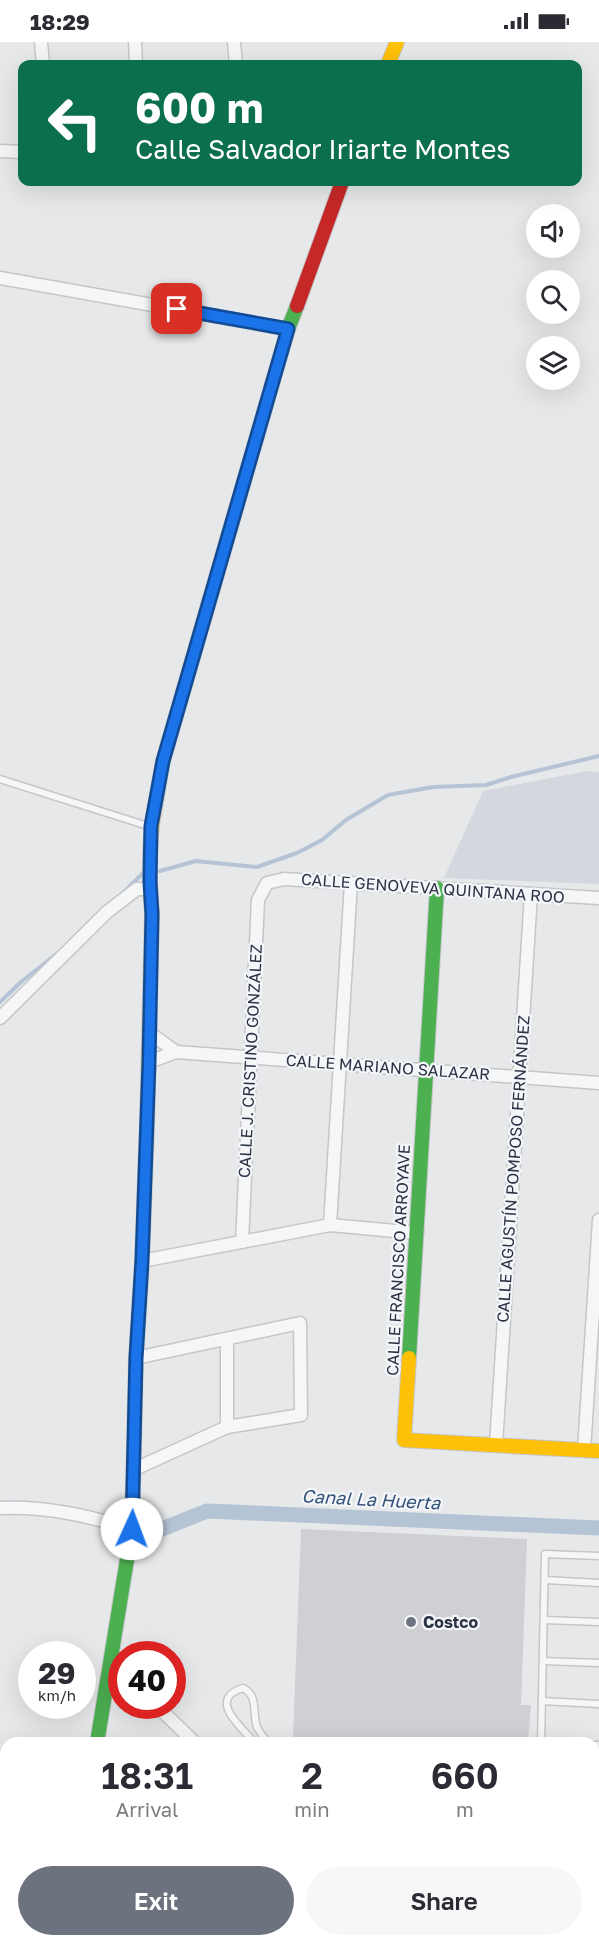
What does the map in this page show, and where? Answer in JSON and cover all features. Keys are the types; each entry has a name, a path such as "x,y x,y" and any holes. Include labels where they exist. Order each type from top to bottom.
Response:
{"main road":[{"path":"390,60 397,42"},
{"path":"114,1641 132,1529 135,1469 136,1358 142,1261 150,1033 151,826 163,761 288,329 341,186"},
{"name":"CALLE FRANCISCO ARROYAVE","path":"437,888 404,1440 599,1451"},
{"path":"98,1737 108,1679"}],"street":[{"path":"41,42 43,60"},
{"path":"135,42 136,60"},
{"path":"234,42 236,60"},
{"path":"0,151 18,152"},
{"path":"0,278 288,329"},
{"name":"CALLE GENOVEVA QUINTANA ROO","path":"267,883 284,879 599,898"},
{"name":"CALLE J. CRISTINO GONZÁLEZ","path":"242,1242 258,900 267,883"},
{"path":"330,1225 351,883"},
{"path":"0,1018 107,912 136,890 150,889"},
{"name":"CALLE AGUSTÍN POMPOSO FERNÁNDEZ","path":"496,1445 531,894"},
{"path":"150,1033 176,1052"},
{"name":"CALLE MARIANO SALAZAR","path":"149,1062 176,1052 599,1083"},
{"path":"584,1450 599,1220"},
{"path":"142,1261 330,1225 417,1233"},
{"path":"135,1469 227,1427 300,1415 300,1323 136,1358"},
{"path":"227,1339 227,1427"},
{"path":"0,1508 26,1507 83,1515 132,1529"},
{"path":"170,1719 189,1737"}],"lane":[{"path":"0,779 151,826"},
{"path":"541,1737 545,1554 599,1556"},
{"path":"545,1580 599,1583"},
{"path":"544,1620 599,1622"},
{"path":"543,1661 599,1663"},
{"path":"250,1737 234,1720 227,1708 226,1700 230,1694 243,1688 248,1690 252,1697 256,1710 256,1726 264,1737"},
{"path":"542,1701 599,1704"}],"shaded area":[{"path":"587,771 599,772 599,884 444,878 483,791"}],"building":[{"name":"Costco","path":"301,1529 527,1539 521,1705 531,1705 528,1737 293,1737"}],"waterway":[{"path":"160,871 196,861 257,867 297,853 322,840 346,820 388,795 433,787 486,785 599,756"},
{"path":"124,892 143,873"},
{"path":"0,1002 59,952"},
{"name":"Canal La Huerta","path":"144,1533 157,1531 207,1511 599,1528"}],"traffic: fast":[{"path":"155,807 163,761 288,329 297,306"},
{"path":"409,1358 437,888"},
{"path":"98,1737 132,1529 136,1358 147,1126"}],"traffic: slow":[{"path":"390,60 397,42"},
{"path":"147,1126 152,914 150,861 155,807"},
{"path":"409,1358 404,1440 599,1451"}],"traffic: jam":[{"path":"297,306 341,186"}],"place":[{"name":"Costco","path":"411,1622"}],"route":[{"path":"132,1529 136,1358 149,1062 151,826 163,761 288,329 177,309"}]}
